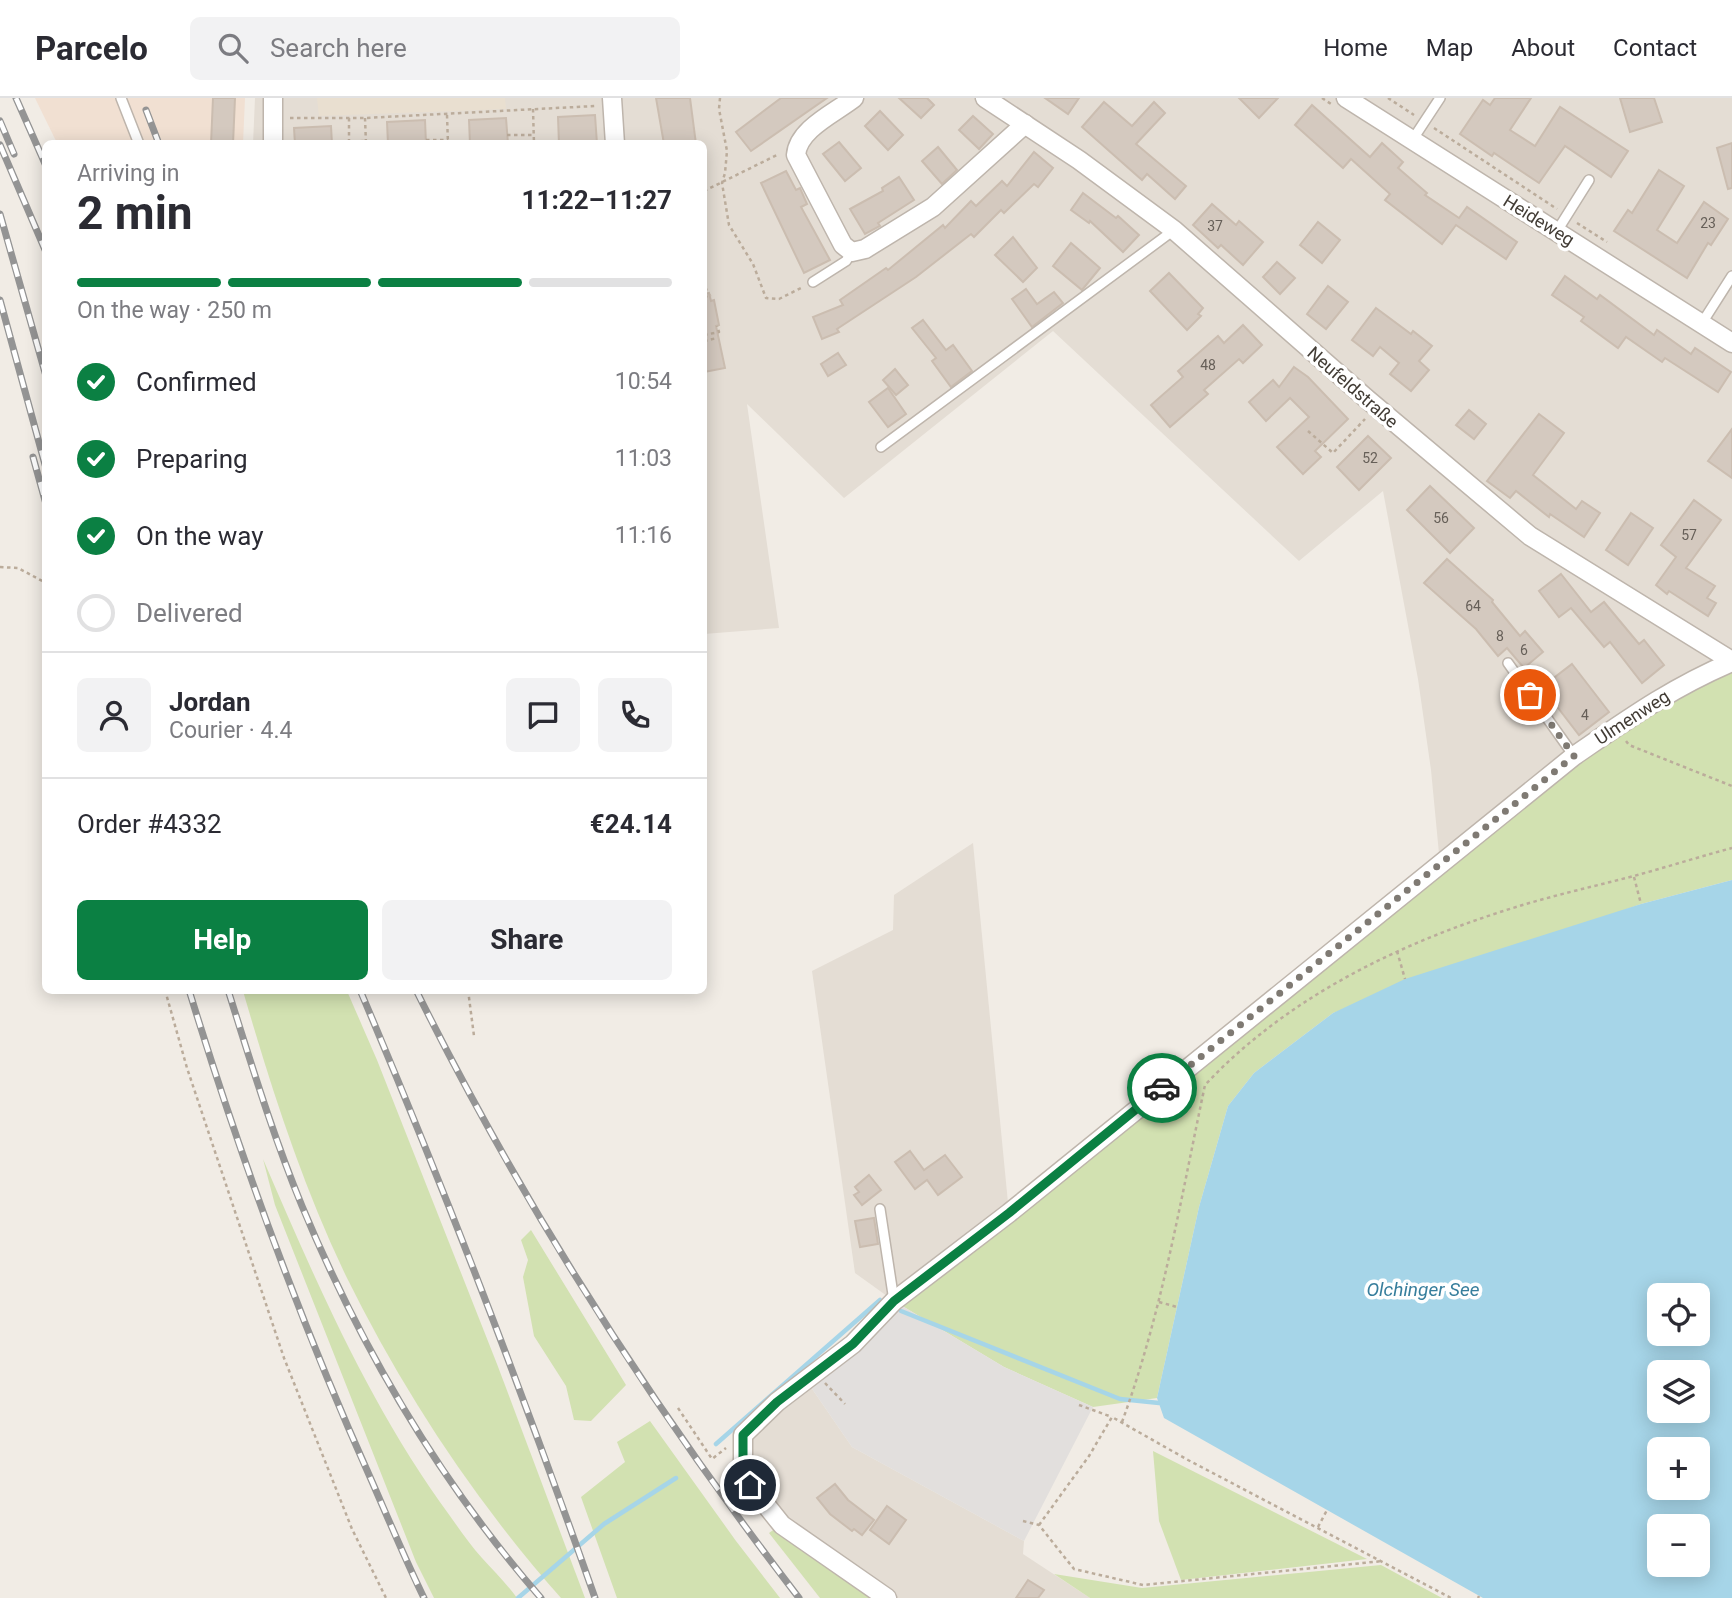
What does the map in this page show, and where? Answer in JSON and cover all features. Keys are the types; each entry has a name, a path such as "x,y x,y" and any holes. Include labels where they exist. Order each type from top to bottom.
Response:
{"street":[{"path":"273,98 273,140"},
{"path":"854,98 805,134 797,145 796,155 843,245 852,252 864,249 933,207 1025,124"},
{"name":"Neufeldstraße","path":"985,98 1079,160 1174,230 1376,407 1530,536 1732,661"},
{"name":"Heideweg","path":"1346,98 1732,343"},
{"path":"612,102 615,140"},
{"name":"Ulmenweg","path":"887,1598 782,1525 750,1485 743,1459 743,1435 777,1402 853,1344 894,1301 1009,1213 1574,756 1648,704 1689,680 1732,661"}],"lane":[{"path":"121,98 137,140"},
{"path":"1413,139 1440,98"},
{"path":"1557,231 1589,180"},
{"path":"881,447 1174,230"},
{"path":"813,282 846,261 852,252"},
{"path":"1702,323 1732,276"},
{"path":"1508,663 1574,756"},
{"path":"880,1209 894,1301"}],"path":[{"path":"720,98 719,109 727,151 722,183 729,225 753,264 766,298 779,299 813,282"},
{"path":"273,118 365,118 533,110 612,102"},
{"path":"533,110 534,140"},
{"path":"446,114 448,140"},
{"path":"349,118 349,140"},
{"path":"365,118 366,140"},
{"path":"507,135 533,135"},
{"path":"707,190 797,145"},
{"path":"707,296 711,295"},
{"path":"707,334 719,332 717,326"},
{"path":"707,340 717,338"},
{"path":"1308,431 1333,453 1376,407"},
{"path":"0,567 18,568 42,581"},
{"path":"1614,728 1629,745 1732,786"},
{"path":"1122,1422 1139,1376 1160,1302 1205,1085 1267,1028 1306,1000 1397,951 1525,904 1732,848"},
{"path":"1634,876 1641,904"},
{"path":"1397,951 1405,979"},
{"path":"166,994 187,1068 284,1359 352,1529 386,1598"},
{"path":"469,994 474,1036"},
{"path":"1160,1302 1177,1307"},
{"path":"816,1373 845,1404"},
{"path":"1079,1405 1122,1422 1188,1460 1451,1598"},
{"path":"678,1408 712,1459"},
{"path":"1039,1525 1089,1456 1112,1417"},
{"path":"1318,1527 1327,1510"},
{"path":"1023,1521 1039,1525 1074,1569 1143,1584 1383,1561"}],"shaded area":[{"path":"35,98 115,98 132,140 56,140"},
{"path":"127,98 245,98 243,140 144,140"},
{"path":"255,98 1732,98 1732,662 1440,864 1431,770 1418,679 1383,491 1299,561 1053,331 844,498 747,404 779,628 707,634 707,140 253,140"},
{"path":"317,98 505,98 506,109 319,116"},
{"path":"973,843 1009,1213 894,1301 855,1273 812,971 893,930 894,895"},
{"path":"894,1301 1004,1367 1093,1407 1024,1541 852,1447 806,1380"},
{"path":"806,1380 852,1447 1024,1541 1023,1554 1090,1598 877,1598 776,1528 726,1473 743,1435"}],"green space":[{"path":"1732,662 1732,880 1641,904 1333,1013 1254,1073 1228,1106 1199,1207 1157,1398 1093,1407 1004,1367 894,1301 1574,756"},
{"path":"244,994 348,994 497,1364 585,1598 561,1598 470,1484 416,1403 368,1319 330,1242 276,1099"},
{"path":"263,1159 346,1343 394,1432 466,1538 517,1598 434,1598 416,1562 275,1205"},
{"path":"531,1230 626,1385 591,1421 574,1420 566,1386 534,1336 523,1277 528,1260 521,1240"},
{"path":"650,1421 780,1598 617,1598 581,1497 625,1462 617,1442"},
{"path":"1153,1451 1367,1559 1181,1580 1159,1521"},
{"path":"776,1528 877,1598 820,1598 769,1533"},
{"path":"1381,1565 1442,1598 1090,1598 1054,1574 1142,1588"}],"water":[{"name":"Olchinger See","path":"1732,880 1732,1598 1483,1598 1164,1418 1157,1398 1199,1207 1228,1106 1254,1073 1333,1013 1405,979 1641,904"}],"building":[{"path":"213,98 235,98 233,140 211,140"},
{"path":"656,98 690,98 695,140 663,140"},
{"path":"781,98 827,98 751,151 736,132"},
{"path":"899,98 927,98 934,105 921,118"},
{"path":"1045,98 1079,98 1068,114"},
{"path":"1239,98 1278,98 1259,118"},
{"path":"1495,98 1531,98 1510,130 1535,146 1560,107 1628,151 1611,177 1565,146 1539,183 1460,134 1483,100 1490,105"},
{"path":"1620,98 1654,98 1662,122 1630,132"},
{"path":"1104,102 1132,126 1154,102 1165,113 1136,144 1186,186 1175,199 1147,174 1142,180 1082,127"},
{"path":"1312,105 1370,157 1382,143 1403,162 1398,168 1427,193 1425,195 1459,218 1467,207 1517,242 1506,259 1456,225 1442,244 1385,200 1390,194 1351,159 1343,168 1295,125"},
{"path":"880,111 903,135 888,150 865,126"},
{"path":"595,115 597,140 559,140 558,117"},
{"path":"973,116 993,134 979,149 959,130"},
{"path":"506,118 508,140 470,140 469,120"},
{"path":"425,120 426,140 388,140 387,122"},
{"path":"331,126 332,140 295,140 294,128"},
{"path":"839,142 861,168 845,181 823,154"},
{"path":"1732,143 1732,188 1728,189 1717,148"},
{"path":"938,147 957,170 942,184 922,161"},
{"path":"1034,152 1053,168 1038,187 1034,184 1004,213 1001,210 974,237 971,234 916,277 837,329 839,332 822,339 813,317 843,305 840,300 886,268 888,270 943,225 945,228 971,201 976,206 1002,181 1007,186"},
{"path":"1659,170 1684,186 1657,230 1677,243 1704,202 1728,219 1711,245 1708,243 1687,278 1614,231 1628,210 1632,213"},
{"path":"786,171 796,190 800,188 807,204 801,207 830,260 804,273 761,183"},
{"path":"899,177 914,200 865,234 850,209 883,191 882,188"},
{"path":"1083,193 1116,218 1118,216 1139,235 1123,252 1090,221 1089,223 1071,210"},
{"path":"1212,204 1236,225 1239,221 1263,242 1243,265 1221,245 1218,248 1193,225"},
{"path":"1318,222 1340,240 1322,263 1300,245"},
{"path":"1013,237 1037,268 1023,282 995,255"},
{"path":"1071,243 1100,268 1082,290 1053,266"},
{"path":"1277,262 1295,278 1280,294 1263,277"},
{"path":"1169,273 1203,308 1198,314 1201,316 1187,330 1150,291"},
{"path":"1565,276 1597,299 1600,295 1654,335 1657,330 1691,354 1695,348 1731,372 1718,392 1665,358 1662,362 1626,337 1618,348 1581,321 1584,317 1552,295"},
{"path":"1328,286 1348,302 1326,329 1307,314"},
{"path":"1026,289 1037,304 1054,292 1063,303 1032,327 1012,299"},
{"path":"707,293 711,301 714,300 719,325 716,326 725,368 707,371"},
{"path":"1376,308 1432,346 1419,361 1429,370 1411,391 1390,374 1399,363 1380,347 1373,356 1352,340"},
{"path":"923,320 946,350 953,345 972,371 951,387 932,361 936,358 912,328"},
{"path":"1243,325 1262,345 1243,363 1239,359 1204,390 1208,394 1170,427 1151,405 1183,377 1178,371 1218,336 1224,343"},
{"path":"838,353 846,365 828,376 821,364"},
{"path":"1294,367 1308,377 1348,419 1315,451 1321,457 1303,474 1277,447 1309,417 1290,398 1266,421 1249,402 1273,380 1279,387"},
{"path":"895,369 908,385 896,395 883,380"},
{"path":"888,388 906,414 888,427 869,402"},
{"path":"1469,410 1486,424 1474,439 1456,425"},
{"path":"1539,414 1564,433 1533,475 1576,509 1582,501 1600,513 1584,537 1550,514 1549,517 1516,491 1510,498 1487,481"},
{"path":"1732,429 1732,478 1708,461"},
{"path":"1368,436 1391,458 1359,490 1337,467"},
{"path":"1430,486 1474,528 1450,553 1407,510"},
{"path":"1694,500 1721,520 1686,568 1715,586 1707,598 1716,603 1708,616 1656,585 1676,557 1661,545"},
{"path":"1631,513 1653,528 1628,565 1606,550"},
{"path":"1447,559 1493,600 1520,636 1525,631 1543,652 1524,668 1507,648 1498,656 1476,629 1424,583"},
{"path":"1561,574 1591,612 1604,602 1639,644 1644,640 1664,665 1642,683 1610,642 1604,647 1571,608 1559,617 1539,591"},
{"path":"1572,664 1609,712 1579,735 1542,687"},
{"path":"910,1151 924,1170 945,1155 962,1177 938,1195 927,1180 915,1189 895,1162"},
{"path":"869,1175 881,1190 862,1205 854,1195 859,1192 855,1187"},
{"path":"874,1218 878,1244 860,1247 855,1221"},
{"path":"835,1484 848,1500 874,1520 862,1535 854,1529 852,1531 830,1514 817,1498"},
{"path":"887,1506 906,1520 889,1544 870,1530"},
{"path":"1028,1580 1044,1590 1038,1598 1016,1598"}],"waterway":[{"path":"716,1444 880,1300"},
{"path":"901,1311 1120,1399 1159,1403"},
{"path":"518,1598 604,1524 676,1478"}],"railway":[{"path":"16,98 42,157"},
{"path":"146,110 157,140"},
{"path":"0,121 14,154"},
{"path":"0,145 42,243"},
{"path":"0,214 42,362"},
{"path":"0,300 42,453"},
{"path":"33,457 42,490"},
{"path":"190,994 250,1175 295,1297 344,1418 424,1598"},
{"path":"229,994 291,1180 350,1311 406,1412 437,1460 469,1508 541,1598"},
{"path":"362,994 482,1292 595,1598"},
{"path":"418,994 500,1149 592,1303 692,1453 799,1598"}],"way so far":[{"path":"1162,1088 1574,756 1530,695"}],"route":[{"path":"750,1485 743,1459 743,1435 777,1402 853,1344 894,1301 1009,1213 1162,1088"}]}
